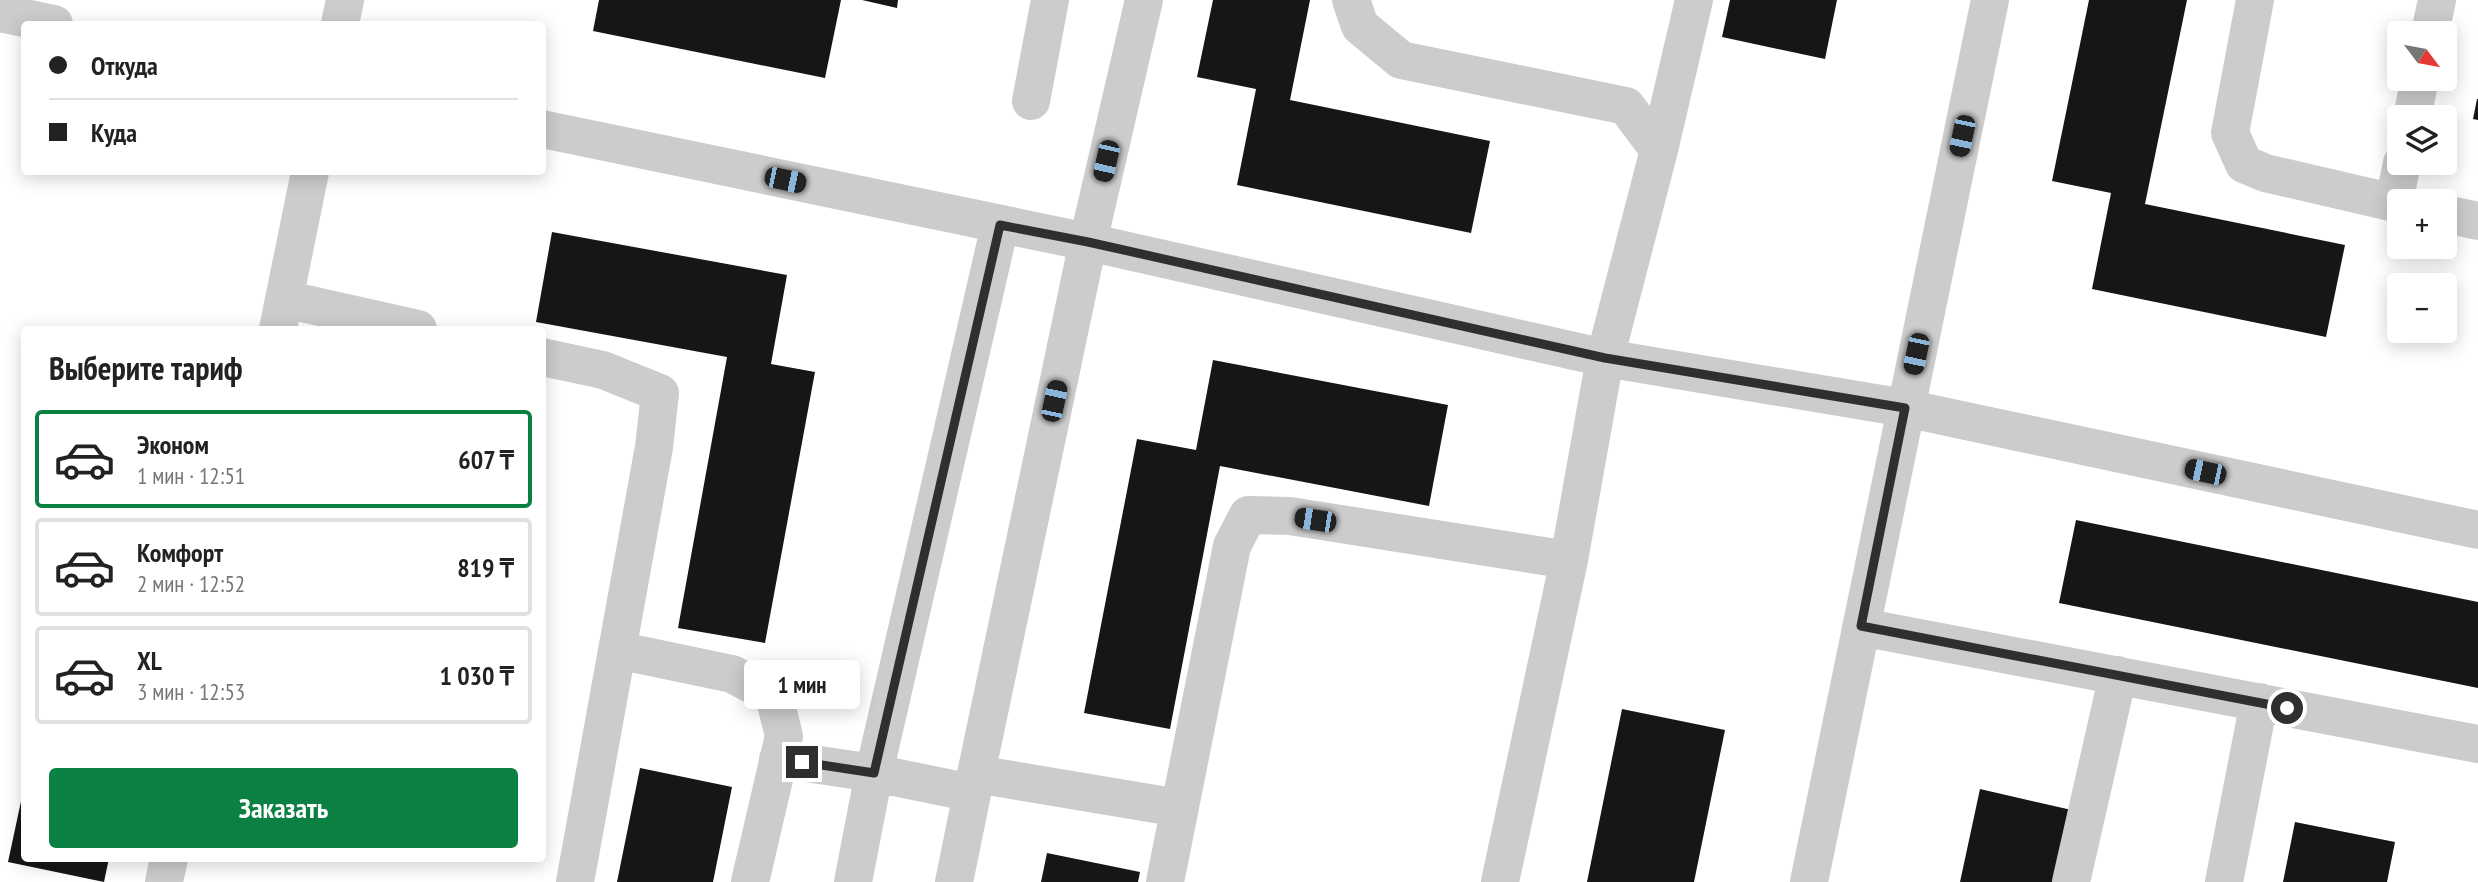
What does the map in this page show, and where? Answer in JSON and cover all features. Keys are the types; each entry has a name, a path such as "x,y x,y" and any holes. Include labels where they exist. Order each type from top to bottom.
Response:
{"street":[{"path":"341,21 345,0"},
{"path":"1031,101 1050,0"},
{"path":"954,882 1088,242 1144,0"},
{"path":"1351,0 1360,26 1401,60 1626,106 1660,150"},
{"path":"1500,882 1569,561 1605,358 1660,150 1694,0"},
{"path":"1809,882 1990,0"},
{"path":"2255,0 2230,133 2244,164 2264,173 2387,201"},
{"path":"2433,21 2437,0"},
{"path":"0,13 39,21"},
{"path":"546,130 1088,242 1605,358 1905,408 2478,530"},
{"path":"309,175 281,314 391,326"},
{"path":"2457,217 2478,221"},
{"path":"853,882 874,773 1000,225"},
{"path":"546,357 603,370 660,393 654,447 575,882"},
{"path":"1165,882 1232,546 1248,515 1290,516 1569,561"},
{"path":"1861,626 2478,744"},
{"path":"617,650 732,674 774,696 784,736 750,882"},
{"path":"2071,882 2118,675"},
{"path":"2224,882 2259,702"},
{"path":"778,759 874,773 1179,808"},
{"path":"164,882 168,862"}],"building":[{"path":"599,0 841,0 825,78 593,31"},
{"path":"862,0 898,0 897,8"},
{"path":"1213,0 1310,0 1290,100 1490,141 1471,233 1237,185 1256,89 1197,77"},
{"path":"1730,0 1837,0 1825,59 1722,37"},
{"path":"2089,0 2187,0 2145,204 2345,245 2326,337 2092,289 2111,193 2052,181"},
{"path":"2478,99 2478,120 2473,119"},
{"path":"552,232 787,275 771,364 815,372 765,643 678,628 727,357 536,322"},
{"path":"1213,360 1448,405 1429,506 1220,466 1170,729 1084,713 1137,439 1196,450"},
{"path":"2076,520 2478,602 2478,688 2059,603"},
{"path":"1622,709 1725,730 1694,882 1587,882"},
{"path":"640,768 732,787 713,882 617,882"},
{"path":"1980,789 2076,811 2061,882 1960,882"},
{"path":"21,801 21,862 108,862 104,882 8,862"},
{"path":"2295,822 2395,842 2387,882 2283,882"},
{"path":"1047,853 1140,872 1138,882 1041,882"}],"route":[{"path":"802,762 874,773 1000,225 1088,242 1605,358 1905,408 1861,626 2287,708"}]}
